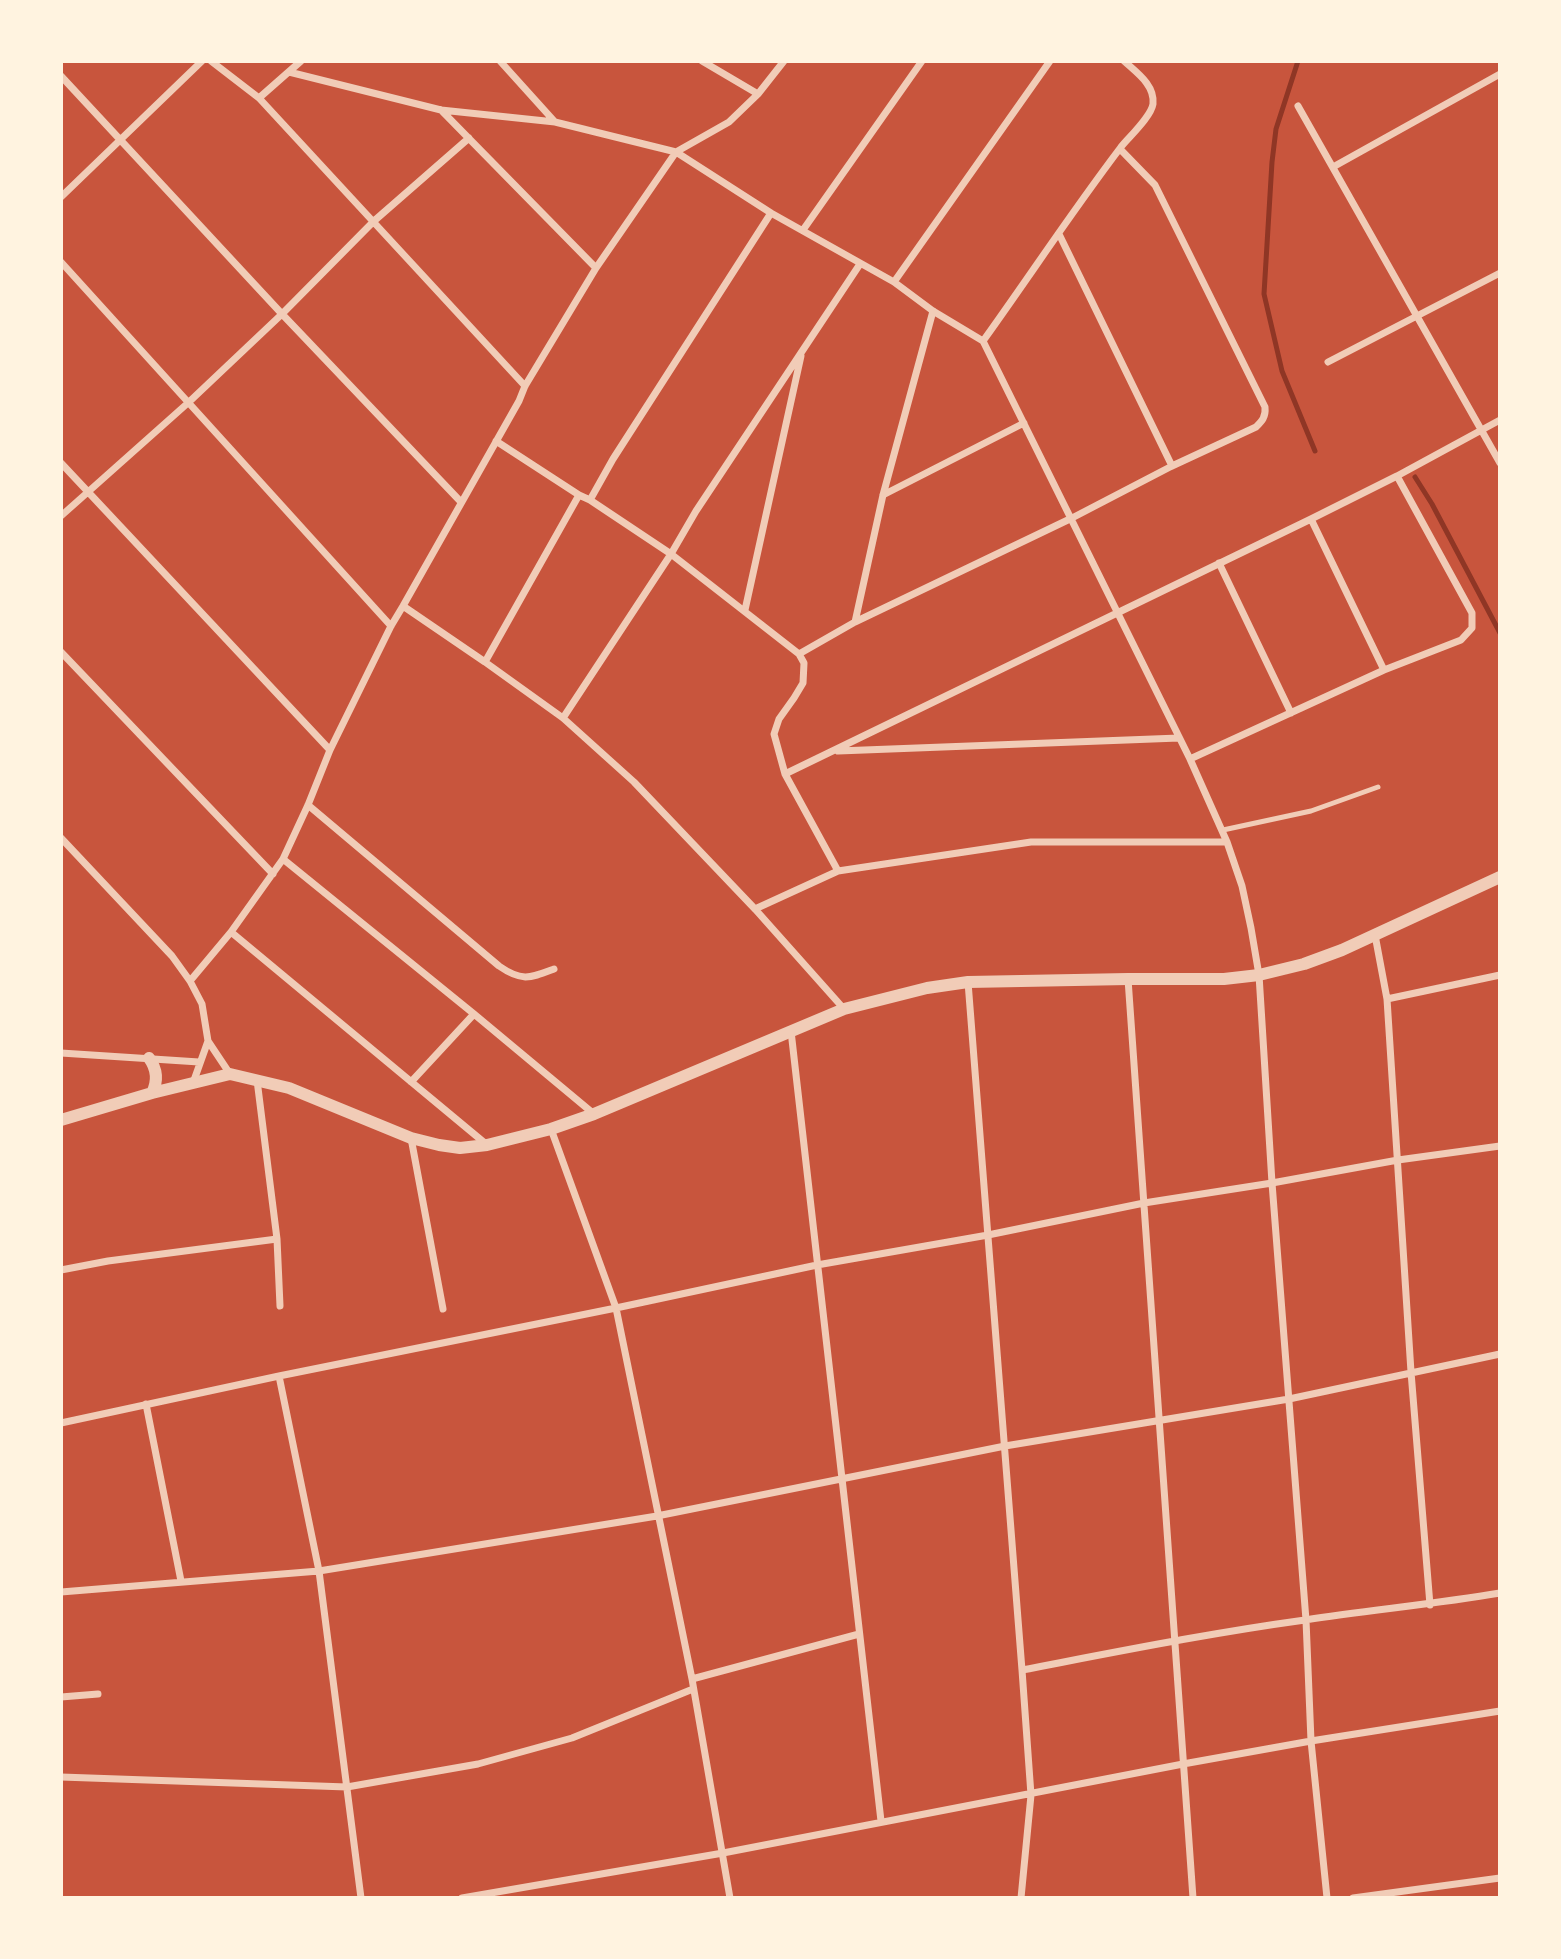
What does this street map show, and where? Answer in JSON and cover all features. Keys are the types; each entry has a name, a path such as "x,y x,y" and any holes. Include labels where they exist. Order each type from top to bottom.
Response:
{"street":[{"path":"61,197 202,61"},
{"path":"211,61 259,98 525,386"},
{"path":"259,98 301,61"},
{"path":"500,61 555,122"},
{"path":"702,61 758,94"},
{"path":"190,981 230,932 283,859 330,750 391,626 525,386 596,268 676,152 729,122 758,94 784,61"},
{"path":"803,230 922,61"},
{"path":"894,282 1050,61"},
{"path":"983,341 1120,149 1151,111 1152,93 1148,83 1124,61"},
{"path":"289,72 441,110 555,122 676,152 771,213 894,282 933,311 983,341 1190,758 1223,830 1242,886 1259,975 1272,1183 1306,1619 1311,1741 1326,1898"},
{"path":"1333,167 1500,74"},
{"path":"61,76 461,502"},
{"path":"1298,106 1500,463"},
{"path":"441,110 596,268"},
{"path":"61,516 189,402 282,314 373,221 469,138"},
{"path":"799,654 855,622 1256,427 1263,420 1265,407 1155,185 1120,149"},
{"path":"590,500 613,459 771,213"},
{"path":"1059,234 1172,466"},
{"path":"61,262 391,626"},
{"path":"563,718 860,264"},
{"path":"1328,362 1500,273"},
{"path":"855,622 883,495 933,311"},
{"path":"744,610 802,352"},
{"path":"785,774 1311,519 1500,420"},
{"path":"883,495 1024,423"},
{"path":"496,441 671,554 799,654 804,663 803,683 779,719 774,734 785,774 838,871"},
{"path":"61,463 330,750"},
{"path":"1190,758 1384,670 1461,640 1472,628 1472,612 1397,476"},
{"path":"485,662 579,495"},
{"path":"1311,519 1384,670"},
{"path":"1219,563 1291,713"},
{"path":"403,607 563,718 634,782 755,909 844,1009"},
{"path":"61,652 273,874"},
{"path":"833,751 1179,738"},
{"path":"308,805 512,975 532,978 554,969"},
{"path":"61,838 172,956 190,981 202,1004 208,1041 230,1074"},
{"path":"755,909 838,871 1031,842 1227,842"},
{"path":"283,859 593,1114"},
{"path":"61,1120 152,1093 230,1074 289,1088 411,1138 460,1148 487,1145 551,1129 593,1114 844,1009 927,988 968,982 1224,979 1259,975 1304,964 1375,935 1500,877"},
{"path":"230,932 487,1145"},
{"path":"1375,935 1387,999 1411,1372 1430,1605"},
{"path":"1387,999 1500,975"},
{"path":"1128,979 1193,1898"},
{"path":"968,982 1031,1795 1021,1898"},
{"path":"411,1082 474,1014"},
{"path":"791,1030 881,1821"},
{"path":"193,1083 208,1041"},
{"path":"61,1045 65,1053 200,1062"},
{"path":"149,1058 155,1066 156,1077 156,1086 152,1093"},
{"path":"257,1080 277,1239 280,1306"},
{"path":"551,1129 616,1308 692,1679 730,1898"},
{"path":"411,1138 443,1309"},
{"path":"61,1423 817,1265 988,1236 1144,1203 1398,1160 1500,1146"},
{"path":"61,1270 108,1261 277,1239"},
{"path":"61,1592 319,1571 657,1516 1005,1446 1289,1399 1500,1354"},
{"path":"279,1376 319,1571 361,1898"},
{"path":"146,1404 181,1581"},
{"path":"1022,1670 1306,1619 1430,1605 1500,1593"},
{"path":"692,1679 859,1634"},
{"path":"61,1777 347,1787 478,1764 572,1738 693,1689"},
{"path":"61,1698 99,1695"},
{"path":"462,1898 723,1853 1183,1764 1500,1711"},
{"path":"1353,1898 1500,1878"}],"lane":[{"path":"1223,830 1311,811 1378,787"}],"waterway":[{"path":"1298,61 1276,129 1264,294 1282,371 1315,451"},
{"path":"1415,477 1500,633"}]}
